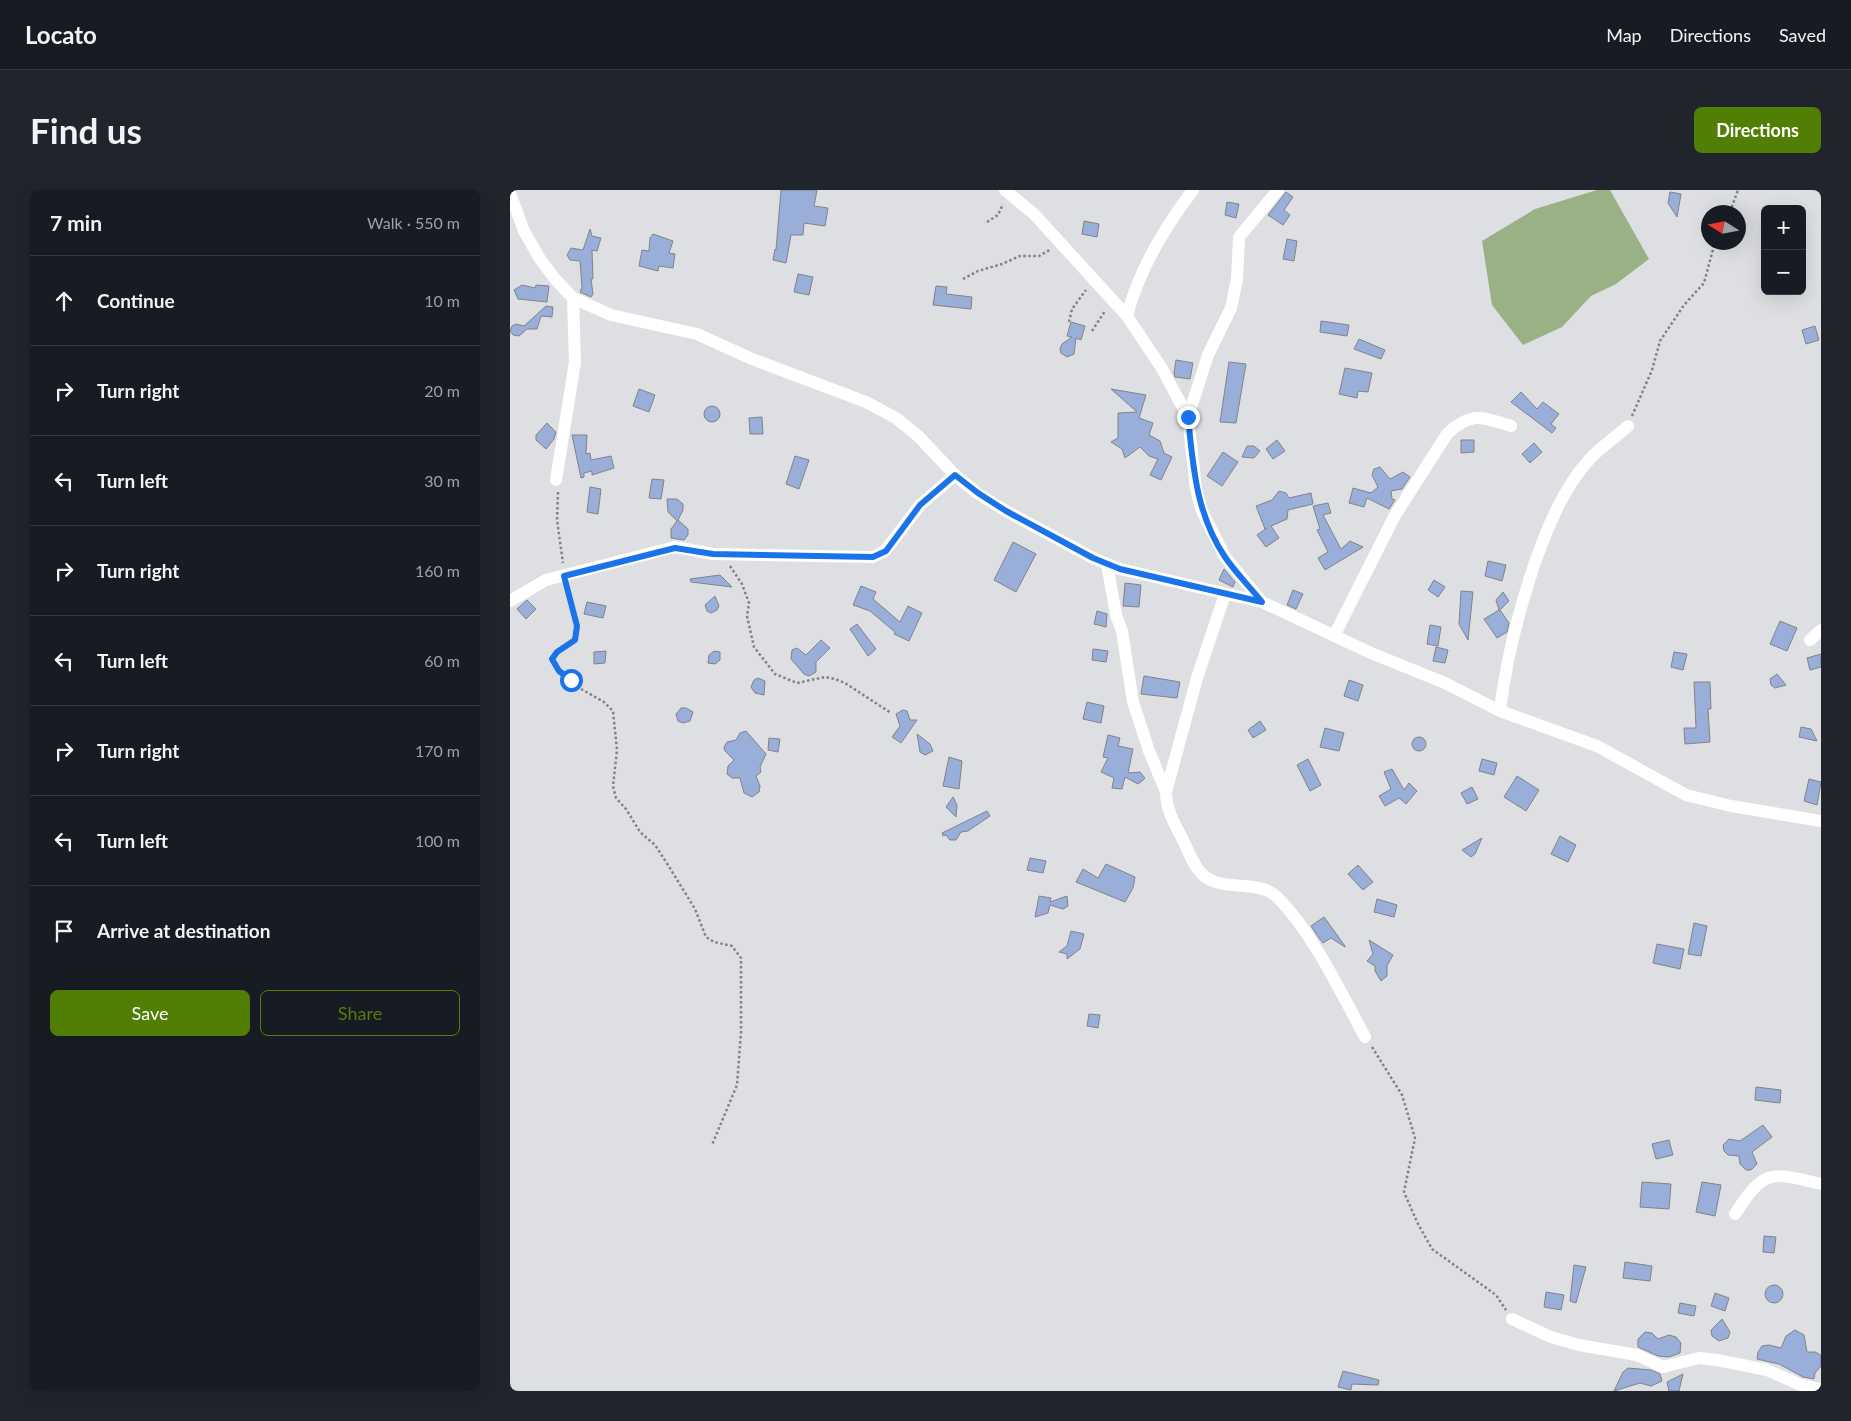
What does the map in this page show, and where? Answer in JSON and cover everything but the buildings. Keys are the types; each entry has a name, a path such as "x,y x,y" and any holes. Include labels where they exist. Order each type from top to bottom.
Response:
{"street":[{"path":"1006,190 1034,214 1095,279 1127,316 1161,367 1188,417 1196,488 1202,511 1225,557 1262,602"},
{"path":"1127,316 1138,280 1149,257 1175,214 1193,190"},
{"path":"1188,417 1208,355 1230,308 1237,279 1239,237 1278,190"},
{"path":"510,193 524,231 540,259 555,280 573,298 611,315 697,334 752,359 866,402 896,418 918,436 955,475 978,493 1006,511 1107,564 1262,602 1334,636 1442,682 1500,711 1598,746 1686,794 1731,806 1821,821"},
{"path":"556,480 576,362 573,298"},
{"path":"1334,636 1394,517 1447,434 1459,423 1470,417 1491,419 1511,426"},
{"path":"1500,711 1507,662 1531,576 1559,508 1587,462 1628,426"},
{"path":"510,602 546,580 675,548 704,553 863,557 881,554 920,505 955,475"},
{"path":"1107,564 1116,615 1123,635 1133,702 1146,744 1166,792"},
{"path":"1225,594 1197,678 1166,792 1166,803 1172,820 1199,870 1209,879 1267,890 1276,895 1286,906 1322,959 1365,1037"},
{"path":"1810,640 1821,630"},
{"path":"1735,1214 1759,1182 1772,1176 1797,1177 1821,1184"},
{"path":"1512,1319 1551,1337 1580,1345 1638,1355 1663,1367 1699,1358 1717,1360 1768,1370 1801,1385 1821,1389"}],"path":[{"path":"987,222 998,215 1006,190"},
{"path":"1733,205 1738,190"},
{"path":"963,279 978,271 1020,256 1039,256 1049,252 1054,242 1060,241"},
{"path":"1628,426 1652,370 1660,341 1684,305 1704,283 1713,250"},
{"path":"1069,322 1072,309 1095,279"},
{"path":"1092,331 1113,300"},
{"path":"556,480 559,497 557,520 563,550 564,576 577,626 575,640 557,652 552,659 559,671 580,688 604,702 612,711 617,750 613,786 616,798 626,809 640,832 655,845 664,858 695,909 706,938 732,946 741,958 739,1016 741,1032 737,1085 712,1145"},
{"path":"725,553 731,568 742,584 749,603 747,616 754,647 774,674 797,683 825,677 835,679 845,683 891,713"},
{"path":"1365,1037 1402,1095 1415,1138 1404,1192 1417,1222 1432,1249 1496,1295 1512,1319"}],"green space":[{"path":"1597,190 1610,190 1649,259 1616,284 1591,296 1562,327 1523,345 1492,305 1482,241 1535,209"}],"route":[{"path":"571,680 559,671 552,659 557,652 575,640 577,626 564,576 675,548 713,554 741,553 873,557 886,551 899,530 920,505 955,475 1006,511 1093,558 1120,569 1262,602 1225,557 1202,511 1196,488 1188,417"}]}
